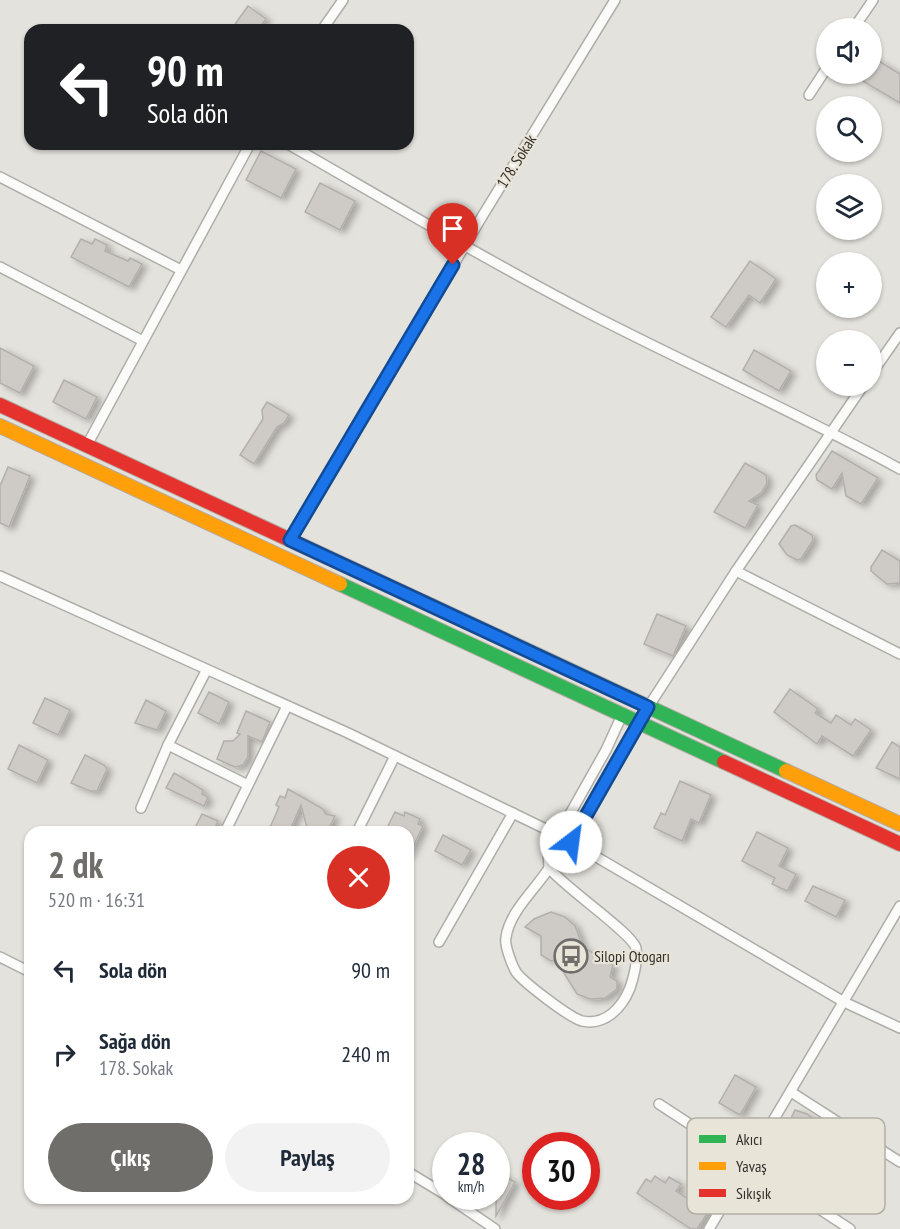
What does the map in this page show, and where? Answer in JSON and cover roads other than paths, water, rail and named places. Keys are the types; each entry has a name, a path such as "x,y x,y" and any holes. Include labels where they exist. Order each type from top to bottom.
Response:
{"highway":[{"path":"0,405 900,824"},
{"path":"0,426 900,844"}],"street":[{"path":"326,24 343,0"},
{"name":"178. Sokak","path":"290,540 465,245 615,0"},
{"path":"861,18 873,0"},
{"path":"809,95 816,84"},
{"path":"87,446 247,150"},
{"path":"299,150 598,318 830,431 900,469"},
{"path":"0,177 181,270"},
{"path":"0,267 142,341"},
{"path":"882,359 900,333"},
{"path":"626,696 622,715 606,750 548,854 549,868 566,887 626,933 636,947 634,976 626,996 613,1013 600,1020 580,1021 533,989 516,971 505,939 514,914 549,868 562,858 648,707 736,571 856,396"},
{"path":"736,571 900,654"},
{"path":"0,576 395,756 558,835"},
{"path":"141,808 168,745 207,671"},
{"path":"228,826 287,706"},
{"path":"168,745 248,785"},
{"path":"360,826 395,756"},
{"path":"439,942 513,813"},
{"path":"571,842 844,1002 900,1028"},
{"path":"775,1118 900,906"},
{"path":"0,957 24,969"},
{"path":"791,1092 831,1118"},
{"path":"659,1104 687,1122"},
{"path":"885,1152 900,1162"},
{"path":"414,1176 432,1187"},
{"path":"467,1210 495,1229"},
{"path":"709,1229 718,1214"},
{"path":"827,1214 850,1229"}],"place":[{"name":"Silopi Otogarı","path":"571,956"}]}
